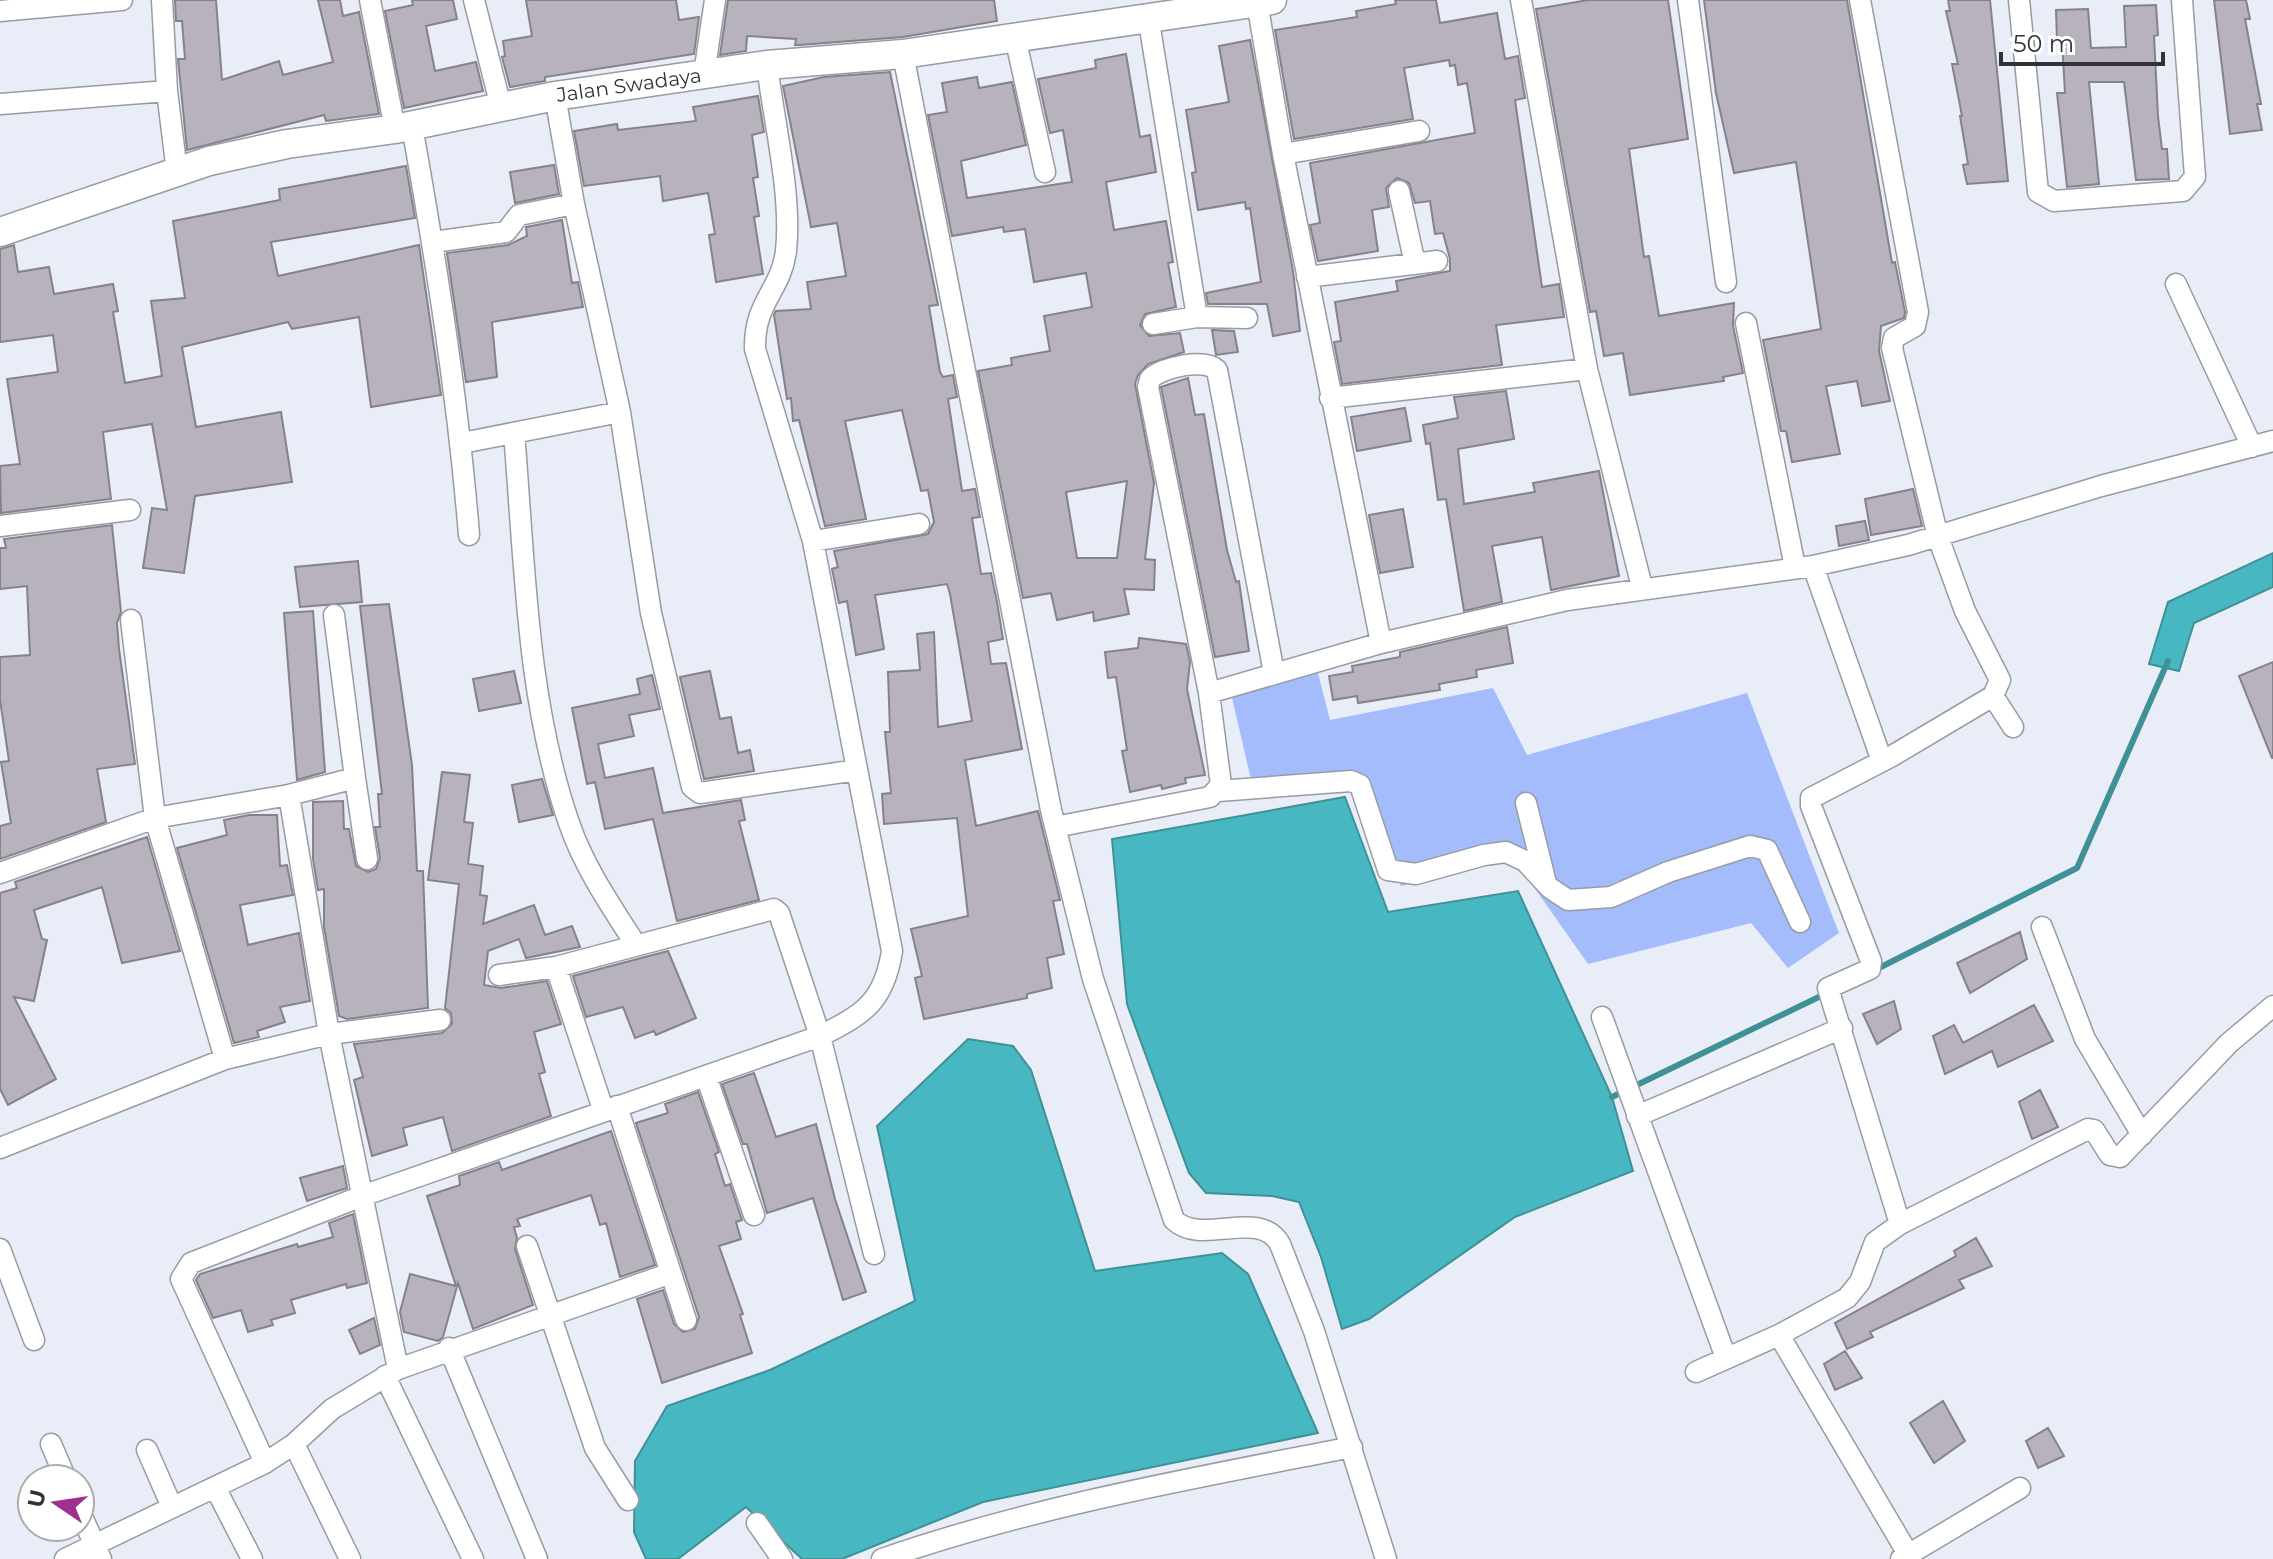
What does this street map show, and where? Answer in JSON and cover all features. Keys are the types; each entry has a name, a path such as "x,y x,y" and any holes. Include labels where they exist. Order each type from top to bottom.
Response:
{"street":[{"path":"0,11 122,0"},
{"path":"162,0 167,91 177,172"},
{"path":"370,0 433,242 462,443 469,535"},
{"path":"474,0 501,107"},
{"path":"704,74 715,0"},
{"path":"1521,0 1587,369 1642,587"},
{"path":"1688,0 1726,282"},
{"path":"1860,0 1918,312 1915,326 1894,338 1892,348 1938,537 1965,611 2000,680 1993,696 1882,761 1811,798 1811,806 1872,964 1870,969 1829,986 1828,990 1900,1224"},
{"path":"2019,0 2038,192 2054,201 2183,191 2195,177 2182,0"},
{"path":"1264,1 1283,154 1381,643"},
{"name":"Jalan Swadaya","path":"0,232 177,172 287,144 404,127 555,96 704,74 767,65 903,54 1264,1"},
{"path":"1148,16 1197,317"},
{"path":"1015,37 1045,172"},
{"path":"903,54 991,516 1055,827 1093,979 1170,1214 1179,1225 1188,1227 1259,1228 1275,1236 1314,1331 1386,1559"},
{"path":"265,1463 181,1279 191,1263 362,1196 820,1036 859,1016 879,996 889,972 892,951 813,541 755,349 754,329 762,303 783,268 786,248 786,210 767,65"},
{"path":"0,104 167,91"},
{"path":"555,96 574,204 620,412 651,613 693,790 700,793 857,770"},
{"path":"1283,154 1419,131"},
{"path":"1399,191 1415,264"},
{"path":"433,242 506,232 519,215 574,204"},
{"path":"1307,277 1437,261"},
{"path":"2176,284 2252,447"},
{"path":"1153,324 1197,317 1247,318"},
{"path":"1746,323 1804,566 1882,761"},
{"path":"1218,791 1221,775 1209,693 1148,387 1150,379 1161,371 1205,364 1217,370 1274,673"},
{"path":"1330,398 1587,369"},
{"path":"462,443 620,412"},
{"path":"514,433 536,695 552,765 569,824 593,877 636,945"},
{"path":"1209,693 1381,643 1567,600 1804,566 1938,537 2101,486 2273,441"},
{"path":"0,526 130,510"},
{"path":"813,541 919,524"},
{"path":"334,615 367,859"},
{"path":"131,620 155,818 225,1059"},
{"path":"1993,696 2013,727"},
{"path":"0,873 155,818 289,795 355,778"},
{"path":"1055,827 1210,797 1218,791 1351,781 1360,785 1388,870 1416,874 1506,852 1525,861 1545,879"},
{"path":"289,795 329,1034 362,1196 392,1372 473,1559"},
{"path":"1526,803 1545,879 1550,888 1568,900 1611,897 1668,872 1750,846 1767,850 1800,922"},
{"path":"499,975 556,967 774,909 779,913 820,1036 874,1254"},
{"path":"2042,927 2085,1039 2142,1135"},
{"path":"556,967 686,1320"},
{"path":"1696,1372 1779,1335 1855,1291 1875,1242 1900,1224 2088,1129 2094,1130 2110,1155 2116,1158 2142,1135 2229,1043 2273,1006"},
{"path":"1602,1017 1726,1358"},
{"path":"0,1148 225,1059 329,1034 440,1020"},
{"path":"1635,1112 1841,1025"},
{"path":"706,1076 754,1215"},
{"path":"527,1246 595,1448 628,1500"},
{"path":"0,1249 34,1340"},
{"path":"65,1559 98,1552 172,1507 216,1489 265,1463 294,1444 332,1409 392,1372 449,1348 671,1273"},
{"path":"1779,1335 1907,1558 2020,1488"},
{"path":"449,1348 537,1559"},
{"path":"51,1444 59,1463"},
{"path":"294,1444 350,1559"},
{"path":"882,1559 969,1529 1174,1481 1352,1447"},
{"path":"147,1450 172,1507"},
{"path":"216,1489 252,1559"},
{"path":"757,1523 782,1559"}],"shaded area":[{"path":"2273,553 2273,587 2194,623 2179,671 2149,664 2168,602"},
{"path":"1318,673 1330,720 1493,688 1527,755 1747,693 1839,933 1788,968 1751,923 1588,964 1512,856 1401,886 1360,773 1252,784 1230,689"},
{"path":"1345,797 1388,912 1518,891 1612,1097 1633,1171 1515,1217 1369,1319 1342,1329 1321,1257 1299,1202 1272,1196 1206,1193 1189,1173 1127,1004 1112,839"},
{"path":"968,1039 1013,1046 1031,1070 1095,1271 1222,1253 1248,1274 1318,1433 983,1502 842,1559 802,1559 746,1507 678,1559 646,1559 634,1532 635,1461 667,1406 770,1370 915,1301 877,1126"}],"building":[{"path":"175,0 216,0 222,80 279,61 283,75 333,62 318,0 340,0 343,16 359,12 379,114 326,121 324,115 187,150 178,59 185,59 182,21 176,21"},
{"path":"412,0 453,0 457,19 426,26 435,71 476,62 483,91 404,108 385,11 413,5"},
{"path":"526,0 676,0 679,20 699,17 694,54 545,77 545,81 510,87 502,57 505,56 503,41 532,36"},
{"path":"728,0 994,0 997,21 903,37 799,45 795,45 796,39 747,36 746,51 720,55"},
{"path":"1395,0 1436,0 1440,23 1497,13 1505,59 1518,56 1525,98 1515,100 1542,287 1559,284 1564,317 1496,325 1502,365 1342,384 1334,342 1341,341 1335,302 1398,291 1396,281 1450,271 1450,259 1443,233 1435,234 1430,201 1415,203 1409,183 1397,178 1386,188 1389,207 1372,210 1378,251 1318,261 1310,225 1320,223 1310,163 1475,133 1467,83 1458,85 1455,65 1450,66 1449,60 1404,68 1413,119 1294,139 1275,30 1357,17 1356,11 1396,4"},
{"path":"1588,0 1668,0 1688,139 1629,149 1644,257 1649,256 1659,316 1734,303 1733,326 1743,373 1723,377 1724,381 1630,395 1623,353 1604,356 1596,311 1590,312 1536,9"},
{"path":"1704,0 1847,0 1892,263 1895,262 1905,312 1904,318 1881,326 1879,351 1890,401 1862,406 1857,381 1826,386 1840,454 1792,462 1786,431 1781,431 1763,340 1821,329 1796,162 1734,173 1716,93"},
{"path":"1948,0 1990,0 2008,181 1967,184 1963,165 1968,164 1962,116 1952,64 1958,64 1946,11 1950,11"},
{"path":"2214,0 2246,0 2250,19 2245,19 2261,104 2257,104 2262,130 2230,134"},
{"path":"2156,5 2158,35 2154,36 2158,116 2162,149 2167,149 2169,179 2136,180 2124,82 2089,82 2099,184 2067,187 2057,93 2065,93 2062,40 2057,40 2056,10 2088,9 2091,48 2126,47 2124,6"},
{"path":"1250,40 1293,271 1300,331 1273,336 1267,304 1208,304 1206,293 1261,282 1250,208 1246,209 1245,202 1198,210 1192,173 1196,172 1186,110 1229,102 1219,46"},
{"path":"1126,54 1140,137 1150,135 1156,172 1106,182 1114,230 1166,221 1173,262 1168,263 1176,307 1145,314 1140,325 1149,336 1180,333 1184,352 1148,364 1135,384 1154,483 1145,559 1155,560 1154,590 1124,589 1129,614 1094,621 1093,612 1057,620 1051,593 1023,598 978,371 1012,365 1011,358 1050,351 1044,316 1092,307 1086,273 1034,282 1025,229 1004,232 1003,227 952,236 928,115 947,112 942,83 977,77 979,88 1012,82 1026,145 961,161 967,198 1072,182 1063,130 1050,133 1038,79 1096,68 1095,60","holes":["1127,481 1117,558 1077,558 1066,492"]},
{"path":"890,72 938,305 929,306 940,372 943,377 953,375 957,397 948,399 962,491 975,489 980,517 972,518 981,574 991,573 997,602 1003,639 988,642 991,664 1006,663 1022,749 965,760 976,826 1038,811 1060,900 1053,901 1064,954 1047,958 1052,988 1027,994 1027,998 924,1019 915,978 922,976 911,929 968,916 957,818 884,824 882,794 891,793 885,732 890,732 888,672 920,670 917,634 934,632 938,727 972,721 950,594 947,584 875,595 884,649 856,655 847,601 839,603 832,569 838,567 834,551 928,534 934,522 928,490 921,491 902,410 845,421 866,519 825,526 799,420 793,421 791,398 787,399 774,315 776,311 811,309 807,282 846,276 837,223 811,227 783,86 824,77"},
{"path":"758,96 764,132 752,135 758,177 753,178 759,216 754,217 763,274 716,282 709,235 715,234 708,193 663,201 660,176 584,186 574,131 617,124 618,130 696,121 693,107"},
{"path":"554,165 559,194 515,203 510,172"},
{"path":"406,166 415,218 271,242 278,276 419,245 441,395 371,407 359,317 292,329 288,322 182,347 196,427 281,412 292,482 195,496 184,573 143,568 152,508 167,510 152,424 103,432 111,499 1,513 0,466 20,464 7,379 58,372 53,335 0,342 0,249 14,245 18,272 49,267 54,294 113,284 118,311 113,312 125,383 162,376 151,301 185,298 173,221 280,200 279,189"},
{"path":"562,220 572,283 578,282 583,307 492,322 497,377 466,382 447,253 508,245 527,236 526,227"},
{"path":"1212,330 1234,331 1238,352 1216,355"},
{"path":"1188,378 1195,415 1204,414 1227,550 1236,582 1239,581 1249,651 1215,657 1161,387"},
{"path":"1506,391 1514,439 1458,449 1464,504 1535,492 1533,483 1599,471 1619,576 1551,590 1542,537 1492,546 1502,602 1464,611 1446,499 1438,500 1430,443 1426,444 1423,425 1458,418 1454,397"},
{"path":"1405,408 1411,441 1357,451 1351,417"},
{"path":"1913,489 1922,526 1871,535 1865,499"},
{"path":"1403,509 1413,567 1380,573 1369,515"},
{"path":"1865,521 1869,540 1839,546 1836,526"},
{"path":"112,525 121,612 117,623 119,649 135,764 97,769 106,822 0,859 0,826 11,823 1,762 9,761 0,700 0,657 30,655 27,586 0,589 0,548 6,548 4,539"},
{"path":"358,561 362,602 300,607 295,567"},
{"path":"389,604 412,765 417,871 423,871 428,1008 347,1019 339,1016 324,927 324,889 318,890 313,859 313,802 343,801 344,829 349,829 356,866 368,872 376,869 380,858 375,827 380,827 378,794 382,794 360,606"},
{"path":"313,611 325,772 297,780 284,613"},
{"path":"1507,627 1513,663 1476,670 1477,677 1439,684 1440,690 1358,703 1357,696 1333,700 1329,676 1353,672 1352,666 1400,657 1400,652"},
{"path":"1139,638 1186,644 1190,662 1187,689 1205,775 1185,778 1186,783 1162,789 1161,785 1130,792 1122,751 1127,750 1116,677 1108,678 1105,652 1138,648"},
{"path":"2273,662 2273,758 2272,758 2239,676"},
{"path":"514,671 521,703 479,711 473,679"},
{"path":"710,671 720,719 731,717 738,753 750,750 754,771 704,779 680,677"},
{"path":"652,675 660,709 629,715 634,736 598,744 605,778 653,768 663,813 741,800 745,820 739,821 759,900 677,921 653,819 605,829 595,782 587,784 572,708 640,694 637,679"},
{"path":"442,772 470,775 464,822 473,823 468,864 483,866 480,895 487,896 483,924 534,905 545,935 572,926 580,947 526,958 519,939 488,951 484,985 501,988 547,981 561,1024 534,1032 545,1072 539,1074 551,1116 452,1151 443,1117 403,1128 407,1145 372,1156 354,1080 363,1077 354,1044 442,1033 452,1024 451,1013 445,1008 459,884 428,880"},
{"path":"542,779 553,815 519,822 512,785"},
{"path":"249,815 277,815 280,866 287,865 293,895 240,905 248,945 299,933 310,1001 280,1007 285,1022 257,1031 259,1037 234,1043 177,848 227,835 224,820"},
{"path":"147,837 180,951 122,963 102,887 34,910 42,939 47,940 34,1001 14,997 56,1079 8,1105 0,1089 0,893 17,888 15,882"},
{"path":"2020,932 2027,959 1970,993 1957,963"},
{"path":"668,951 696,1018 656,1035 654,1031 635,1038 623,1007 586,1017 573,976"},
{"path":"1894,1001 1901,1029 1877,1044 1863,1014"},
{"path":"2034,1005 2053,1041 1998,1067 1992,1051 1945,1074 1933,1036 1954,1025 1963,1043"},
{"path":"754,1073 776,1137 816,1124 835,1199 866,1292 843,1300 813,1198 767,1213 747,1144 743,1144 722,1084"},
{"path":"2040,1090 2058,1127 2032,1139 2019,1102"},
{"path":"698,1092 719,1152 715,1154 725,1186 730,1184 742,1220 736,1222 741,1239 719,1246 743,1314 740,1315 752,1353 662,1383 637,1299 663,1290 674,1324 683,1332 695,1329 699,1317 636,1123 668,1113 665,1104"},
{"path":"611,1131 655,1265 620,1277 606,1223 600,1225 591,1195 517,1219 520,1226 514,1227 517,1238 515,1249 533,1305 473,1329 458,1283 443,1337 438,1341 404,1332 400,1312 410,1274 456,1286 427,1196 460,1185 459,1176 499,1162 502,1170"},
{"path":"343,1166 347,1188 307,1201 300,1178"},
{"path":"353,1214 367,1283 347,1288 346,1284 291,1300 295,1313 271,1320 273,1325 248,1332 241,1310 213,1318 196,1280 200,1274 297,1244 298,1247 333,1237 329,1223"},
{"path":"1976,1238 1992,1266 1959,1280 1964,1288 1870,1332 1873,1337 1847,1349 1835,1323 1956,1256 1954,1251"},
{"path":"374,1318 380,1345 360,1354 349,1330"},
{"path":"1845,1351 1862,1378 1835,1390 1824,1364"},
{"path":"1943,1401 1965,1441 1934,1463 1910,1423"},
{"path":"2048,1428 2064,1456 2038,1468 2026,1441"}],"waterway":[{"path":"1875,970 2077,868 2168,661"},
{"path":"1612,1097 1825,994"}]}
